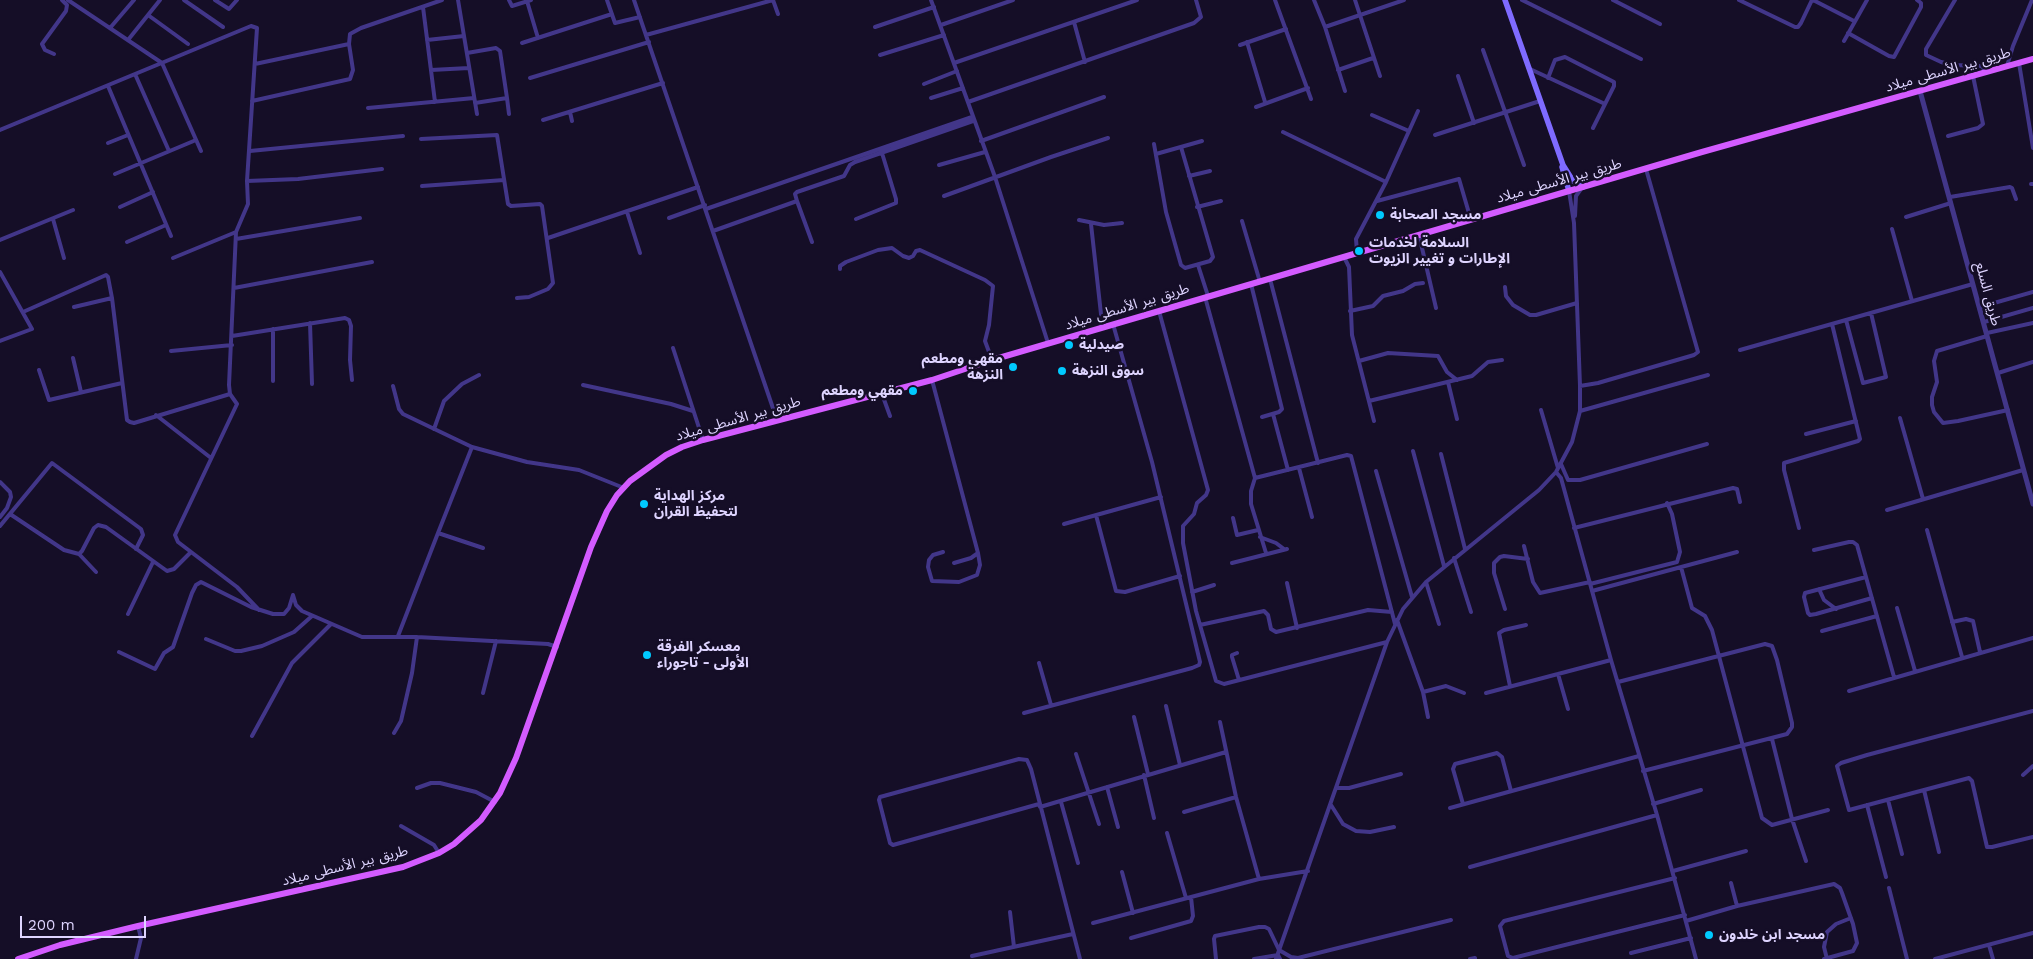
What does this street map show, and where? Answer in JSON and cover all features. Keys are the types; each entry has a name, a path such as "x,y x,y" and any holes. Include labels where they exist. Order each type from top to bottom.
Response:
{"main road":[{"path":"1505,0 1563,165 1573,181 1583,187"},
{"name":"طريق بير الأسطى ميلاد","path":"18,959 60,945 138,926 402,866 439,853 466,833 481,820 495,802 516,758 591,547 607,511 624,488 645,468 666,455 702,440 932,380 992,360 1357,252 2033,60"},
{"path":"1563,165 1562,168 1569,191"}],"street":[{"path":"54,54 45,50 42,44 66,11 67,5 62,0"},
{"path":"68,0 162,63 201,151"},
{"path":"110,28 134,0"},
{"path":"128,40 160,0"},
{"path":"184,0 223,27"},
{"path":"215,0 229,9 237,0"},
{"path":"252,101 350,79 353,70 348,37 353,32 442,0"},
{"path":"458,0 477,114"},
{"path":"509,0 512,6 529,1 538,38"},
{"path":"607,0 616,23 640,17"},
{"path":"634,0 777,420"},
{"path":"646,35 773,0 778,14"},
{"path":"931,0 968,102 972,119 995,177 1048,344"},
{"path":"941,25 1013,0"},
{"path":"954,63 1137,0"},
{"path":"968,102 1194,23 1200,16 1196,0"},
{"path":"1275,0 1311,99"},
{"path":"1314,0 1345,91"},
{"path":"1355,0 1380,76"},
{"path":"1324,27 1404,0"},
{"path":"1522,0 1641,59"},
{"path":"1613,0 1660,24"},
{"path":"1739,0 1795,27 1798,27 1801,23 1813,0 1854,21"},
{"path":"1844,41 1867,0"},
{"path":"1848,33 1894,57 1921,7 1921,3 1917,0"},
{"path":"1955,0 1926,49 1926,55 1953,65 1981,66 1984,68 1984,73"},
{"path":"2008,66 2013,46 2032,0"},
{"path":"423,7 435,102"},
{"path":"875,27 934,7"},
{"path":"522,43 612,14"},
{"path":"148,15 188,44"},
{"path":"1074,22 1086,62"},
{"path":"0,130 254,26 258,30 247,181 247,208 236,232 230,394 237,404 175,535 178,542 237,587 259,610"},
{"path":"1240,45 1286,29"},
{"path":"880,55 944,35"},
{"path":"427,40 464,36"},
{"path":"530,78 649,42"},
{"path":"1247,42 1265,102"},
{"path":"255,64 349,44"},
{"path":"467,53 498,49 509,114"},
{"path":"1483,50 1524,164"},
{"path":"1548,78 1555,60 1565,57 1614,82 1614,86 1593,128"},
{"path":"1338,70 1373,58"},
{"path":"2019,63 2033,148"},
{"path":"431,70 469,68"},
{"path":"1529,69 1604,104"},
{"path":"924,84 957,71"},
{"path":"135,74 169,151"},
{"path":"1458,76 1474,123"},
{"path":"1948,136 1978,128 1983,124 1973,76"},
{"path":"543,120 663,83"},
{"path":"108,86 171,236"},
{"path":"931,98 963,88"},
{"path":"1256,107 1265,102 1308,88"},
{"name":"طريق السلع","path":"1920,91 2033,504"},
{"path":"981,140 1104,97"},
{"path":"368,108 507,98"},
{"path":"1436,135 1540,101"},
{"path":"1357,252 1356,239 1377,201 1418,111"},
{"path":"570,112 572,121"},
{"path":"1372,115 1409,131"},
{"path":"812,242 797,201 795,194 797,192 844,176 850,165 855,162 972,119"},
{"path":"669,218 972,119"},
{"path":"1283,132 1386,182"},
{"path":"108,143 128,135"},
{"path":"421,139 497,135 510,206 540,204 542,206 548,238 552,285 548,289 517,298"},
{"path":"250,151 403,136"},
{"path":"944,196 1108,138"},
{"path":"115,174 196,140"},
{"path":"1156,154 1202,141"},
{"path":"1154,144 1166,212 1181,265 1185,268 1211,260 1213,257 1181,147"},
{"path":"939,165 985,152"},
{"path":"856,219 896,203 882,153"},
{"path":"247,181 298,179 382,169"},
{"path":"1580,386 1598,383 1694,355 1698,352 1646,169"},
{"path":"1189,176 1210,170"},
{"path":"1377,201 1459,179 1471,220"},
{"path":"422,186 504,180"},
{"path":"548,238 698,186"},
{"path":"1278,956 1387,642 1396,622 1412,597 1426,582 1525,503 1558,468 1572,442 1580,411 1574,223 1576,196 1583,187"},
{"path":"1906,217 1950,200 2010,187 2016,199"},
{"path":"1569,191 1574,223"},
{"path":"120,207 153,192"},
{"path":"1197,207 1221,200"},
{"path":"713,230 797,201"},
{"path":"0,240 73,210"},
{"path":"627,212 640,253"},
{"path":"236,239 360,218"},
{"path":"53,219 64,258"},
{"path":"1079,220 1091,224 1104,225 1122,222"},
{"path":"1242,221 1260,282"},
{"path":"1091,224 1101,328"},
{"path":"127,242 166,225"},
{"path":"1892,228 1912,302"},
{"path":"173,258 236,232"},
{"path":"1419,234 1436,308"},
{"path":"840,269 840,266 846,262 878,250 892,248 909,258 913,256 916,250 920,250 985,280 993,286 989,325 985,341 992,360"},
{"path":"1344,257 1349,267 1352,335 1374,421"},
{"path":"234,288 372,262"},
{"path":"1198,265 1255,478 1250,497 1266,553"},
{"path":"0,272 32,327 32,331 0,341"},
{"path":"23,312 106,275 112,298 127,420 134,423 230,394"},
{"path":"1270,279 1318,462"},
{"path":"1251,284 1281,405 1281,411 1262,417"},
{"path":"1350,311 1373,306 1383,296 1403,291 1415,284 1423,284"},
{"path":"1740,350 1974,284"},
{"path":"1505,287 1506,296 1513,305 1530,315 1577,303"},
{"path":"1980,307 2033,292"},
{"path":"74,308 112,298"},
{"path":"1984,322 2033,308"},
{"path":"1159,311 1208,490 1206,495 1197,503 1194,514 1184,524 1182,529 1184,558 1216,681 1222,684 1387,642"},
{"path":"1846,320 1863,383 1886,377 1871,313"},
{"path":"232,336 340,318 349,320 352,380"},
{"path":"310,323 312,384"},
{"path":"2008,410 1944,423 1934,412 1932,405 1936,382 1934,361 1937,351 1987,334 2033,323"},
{"path":"1024,713 1199,665 1200,658 1161,497 1113,324"},
{"path":"1799,528 1784,470 1784,463 1858,441 1860,436 1832,324"},
{"path":"273,329 273,381"},
{"path":"171,351 232,345"},
{"path":"673,348 702,440"},
{"path":"1359,361 1388,353 1438,356 1447,372 1457,380"},
{"path":"72,358 81,392"},
{"path":"1369,401 1457,380 1476,374 1488,362 1502,360"},
{"path":"1998,373 2033,362"},
{"path":"39,370 49,400 122,383"},
{"path":"434,429 444,401 462,384 479,375"},
{"path":"1580,411 1708,376"},
{"path":"932,380 978,553 980,565 975,576 952,583 932,581 928,567 929,560 934,555 943,552"},
{"path":"1448,382 1457,419"},
{"path":"393,386 400,412 472,447 527,462 579,470 624,488"},
{"path":"583,386 671,404 693,411"},
{"path":"882,394 890,416"},
{"path":"1541,410 1638,756 1675,878 1696,959"},
{"path":"1272,414 1288,470"},
{"path":"156,415 211,458"},
{"path":"1900,418 1923,500"},
{"path":"1806,434 1856,421"},
{"path":"1558,468 1568,480 1580,480 1707,444"},
{"path":"398,636 472,447"},
{"path":"1413,450 1444,566"},
{"path":"1441,454 1465,549"},
{"path":"1255,478 1347,455 1351,456 1392,612 1423,692 1428,717"},
{"path":"0,526 52,464 141,529 143,535 136,549"},
{"path":"1299,468 1312,517"},
{"path":"1887,510 2023,470"},
{"path":"1376,471 1412,597"},
{"path":"0,482 10,492 11,497 7,508 0,517"},
{"path":"1574,528 1667,503 1733,488 1737,489 1740,502"},
{"path":"1064,524 1161,497"},
{"path":"1524,546 1533,582 1540,593 1677,562 1680,552 1672,514 1667,503"},
{"path":"10,514 64,550 79,554 96,572"},
{"path":"1096,515 1116,591 1125,592 1180,576"},
{"path":"1232,518 1237,535 1258,530"},
{"path":"79,554 94,528 98,525 106,528 167,571 171,571 190,552"},
{"path":"1926,530 1962,657"},
{"path":"438,533 483,548"},
{"path":"1232,563 1286,549 1260,536"},
{"path":"1814,550 1853,542 1857,545 1894,677"},
{"path":"1592,591 1737,552"},
{"path":"954,563 971,558 978,553"},
{"path":"1505,609 1494,573 1494,563 1504,556 1528,560"},
{"path":"1454,558 1470,612"},
{"path":"128,614 153,562"},
{"path":"1681,567 1692,608 1707,620 1719,656 1762,818 1772,824 1828,810"},
{"path":"1866,576 1804,594 1808,612 1810,615 1816,614 1872,598"},
{"path":"119,652 155,668 164,653 173,647 192,593 198,582 259,610 273,614 284,614 289,608 293,595 296,605 302,611 362,637 398,636 496,641 548,644 557,647"},
{"path":"1426,582 1439,624"},
{"path":"1287,583 1297,628"},
{"path":"1192,592 1214,585"},
{"path":"1819,589 1824,600 1836,608"},
{"path":"1897,608 1914,671"},
{"path":"1200,625 1264,611 1268,615 1273,632 1297,628 1368,610 1392,612"},
{"path":"206,639 235,651 244,651 262,646 294,632 312,616"},
{"path":"1822,631 1877,616"},
{"path":"1952,622 1966,619 1973,621 1980,652"},
{"path":"252,736 292,663 331,624"},
{"path":"1510,686 1499,633 1526,625"},
{"path":"394,733 400,721 410,682 417,637"},
{"path":"1849,691 2033,638"},
{"path":"483,693 496,641"},
{"path":"1618,682 1765,644 1772,646 1777,660 1792,727 1787,734 1643,771"},
{"path":"1237,653 1232,656 1239,680"},
{"path":"1486,693 1611,660"},
{"path":"1039,663 1051,705"},
{"path":"1558,674 1568,709"},
{"path":"1423,692 1446,686 1464,693"},
{"path":"1166,706 1180,765"},
{"path":"2033,711 1838,764 1848,809 1853,810 1969,778 1972,781 1987,847 2033,837"},
{"path":"1134,717 1154,818"},
{"path":"1220,722 1236,797 1259,879"},
{"path":"1772,739 1792,820 1806,861"},
{"path":"1080,959 1073,934 1040,806 1029,763 1022,758 880,797 879,800 890,843 893,845 1040,806 1061,802 1226,752"},
{"path":"1463,804 1453,769 1454,764 1497,753 1502,757 1512,791"},
{"path":"1076,754 1099,824"},
{"path":"1450,808 1638,756"},
{"path":"2023,775 2033,766"},
{"path":"1337,788 1349,788 1401,774"},
{"path":"417,788 431,783 440,783 476,792 495,802"},
{"path":"1107,787 1118,828"},
{"path":"1653,804 1702,790"},
{"path":"1924,790 1939,852"},
{"path":"1184,812 1236,797"},
{"path":"1888,800 1902,854"},
{"path":"1061,802 1078,863"},
{"path":"1331,805 1343,824 1356,831 1370,832 1394,827"},
{"path":"1868,806 1886,877"},
{"path":"1470,866 1657,815"},
{"path":"400,826 434,845 439,853"},
{"path":"1131,938 1190,921 1193,916 1189,898 1167,833"},
{"path":"1673,871 1746,851"},
{"path":"1093,923 1259,879 1308,871"},
{"path":"1122,872 1133,913"},
{"path":"1675,878 1504,921 1500,926 1508,956 1513,958 1685,915"},
{"path":"1731,882 1737,906"},
{"path":"1686,921 1737,906 1834,884 1840,888 1851,918 1856,936 1856,948 1849,953 1826,959 1824,947 1826,932 1836,924 1851,918"},
{"path":"1889,888 1907,959"},
{"path":"1010,912 1014,947"},
{"path":"1254,959 1278,956 1298,958 1451,920"},
{"path":"136,959 141,938 138,926"},
{"path":"1216,959 1215,936 1259,927 1269,929 1278,956"},
{"path":"1935,959 1952,957 2033,933"},
{"path":"972,956 1073,934"},
{"path":"1631,953 1691,938"},
{"path":"1990,945 1993,959"},
{"path":"1470,959 1475,958"}],"place":[{"name":"مسجد الصحابة","path":"1380,215"},
{"name":"السلامة لخدمات الإطارات و تغيير الزيوت","path":"1359,251"},
{"name":"صيدلية","path":"1069,345"},
{"name":"مقهى ومطعم النزهة","path":"1013,367"},
{"name":"سوق النزهة","path":"1062,371"},
{"name":"مقهي ومطعم","path":"913,391"},
{"name":"مركز الهداية لتحفيظ القران","path":"644,504"},
{"name":"معسكر الفرقة الأولى - تاجوراء","path":"647,655"},
{"name":"مسجد ابن خلدون","path":"1709,935"}]}
